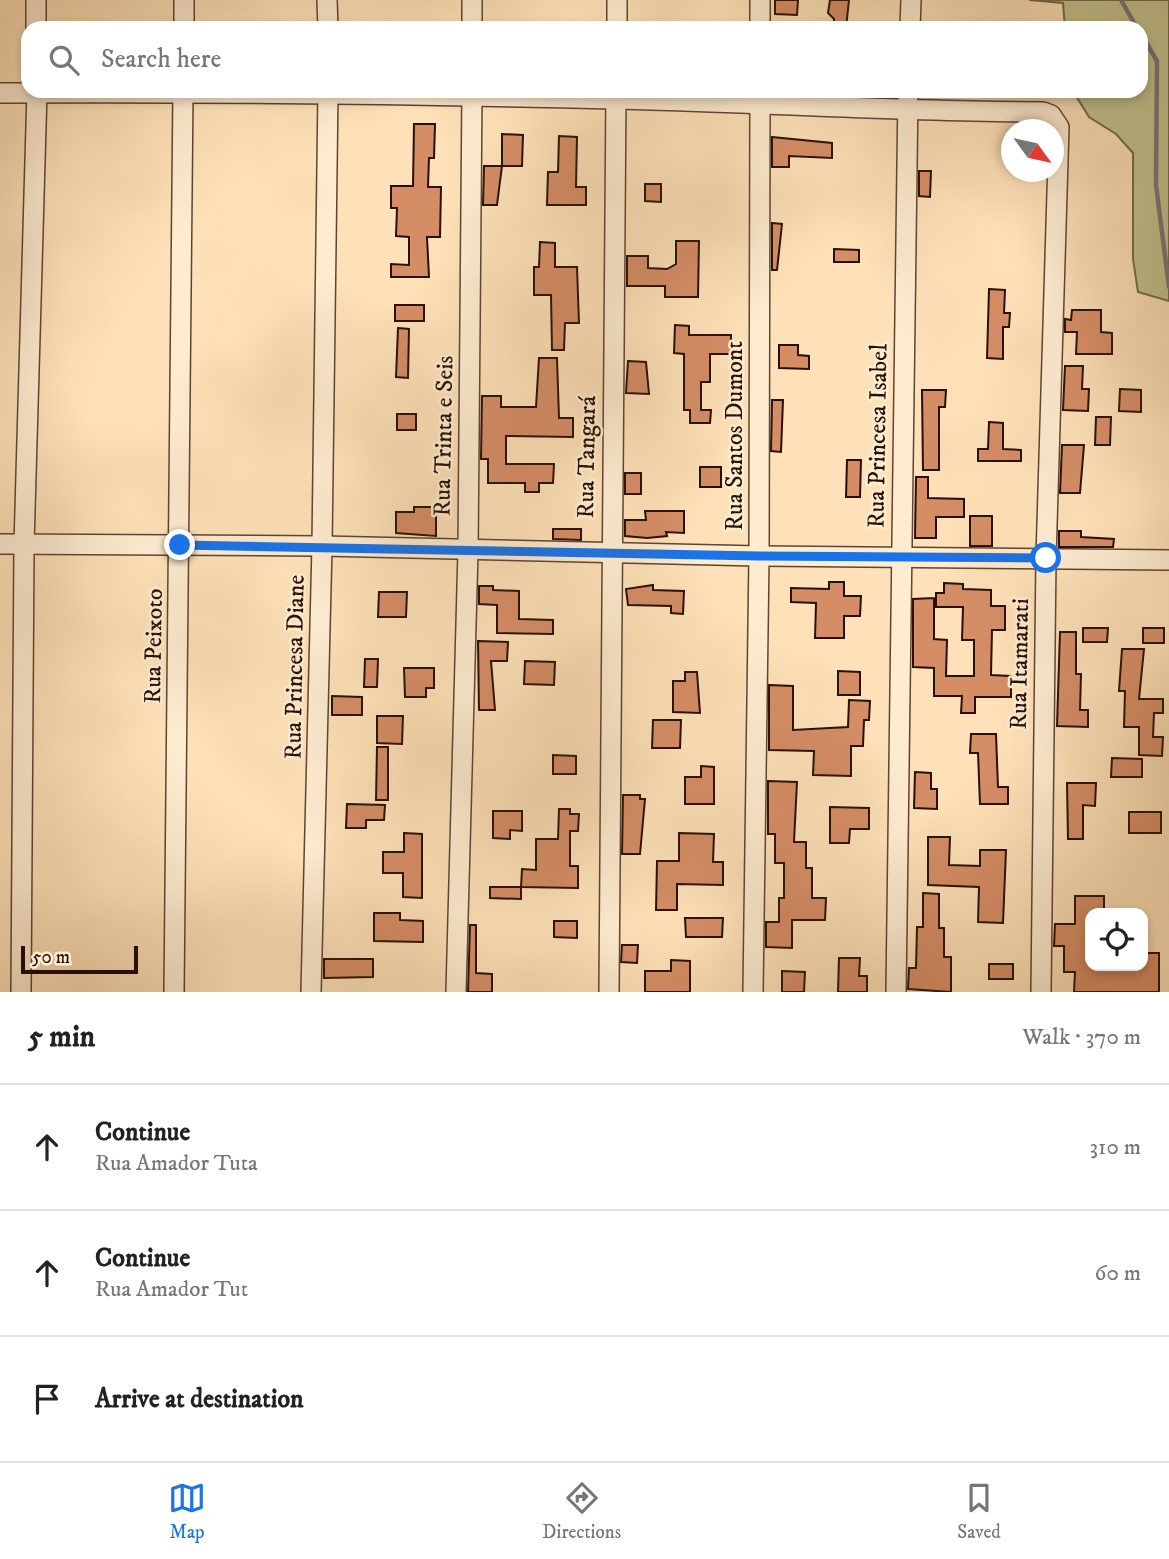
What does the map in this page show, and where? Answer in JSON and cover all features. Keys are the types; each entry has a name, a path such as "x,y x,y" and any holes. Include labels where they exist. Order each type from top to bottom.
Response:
{"street":[{"path":"36,0 36,21"},
{"path":"184,0 184,21"},
{"path":"327,0 327,21"},
{"path":"472,0 472,21"},
{"path":"617,0 617,21"},
{"path":"760,0 760,21"},
{"path":"910,21 911,0"},
{"path":"0,93 21,92"},
{"path":"21,992 24,545 37,98"},
{"name":"Rua Peixoto","path":"174,992 183,98"},
{"name":"Rua Princesa Diane","path":"311,992 322,546 328,98"},
{"name":"Rua Trinta e Seis","path":"456,992 468,551 472,98"},
{"name":"Rua Tangará","path":"609,992 616,98"},
{"path":"761,98 907,112"},
{"name":"Rua Santos Dumont","path":"753,992 761,98"},
{"name":"Rua Princesa Isabel","path":"896,992 908,98"},
{"name":"Rua Itamarati","path":"907,112 1043,112 1051,114 1059,127 1046,558 1041,992"},
{"path":"0,544 322,546 759,556 1169,560"}],"green space":[{"path":"1029,0 1169,0 1169,301 1138,292 1133,259 1133,153 1116,134 1089,117 1077,98 1148,98 1148,21 1064,21 1063,3"}],"building":[{"path":"775,0 798,0 797,15 775,14"},
{"path":"830,0 849,0 847,21 834,21 828,13"},
{"path":"414,124 435,124 434,158 429,158 428,187 441,187 440,237 427,237 429,277 391,277 391,264 409,265 409,237 396,236 397,208 391,208 391,186 413,186"},
{"path":"502,134 523,135 522,166 502,166"},
{"path":"559,136 577,137 576,187 586,187 586,205 547,205 548,172 558,172"},
{"path":"772,137 832,143 832,158 789,156 789,167 772,167"},
{"path":"484,166 502,166 497,205 483,205"},
{"path":"919,171 931,171 930,197 919,196"},
{"path":"645,184 661,184 661,202 645,201"},
{"path":"772,223 782,224 777,270 772,270"},
{"path":"676,241 699,241 698,297 665,297 665,286 627,286 627,256 648,256 648,268 667,269 676,264"},
{"path":"540,242 555,243 555,267 577,267 579,323 565,323 564,350 552,350 551,295 534,295 534,267 539,267"},
{"path":"834,249 859,250 859,262 834,262"},
{"path":"989,289 1005,290 1004,313 1010,313 1009,327 1003,327 1003,359 987,358"},
{"path":"395,305 424,305 424,321 395,321"},
{"path":"1072,310 1101,310 1101,332 1112,333 1112,354 1076,354 1077,332 1065,332 1065,319 1071,320"},
{"path":"675,325 689,326 689,335 731,335 731,354 710,354 710,382 701,382 701,410 711,410 710,423 690,423 690,410 684,410 684,354 674,353"},
{"path":"398,328 409,329 408,378 396,377"},
{"path":"779,345 798,345 798,355 809,356 809,369 779,368"},
{"path":"539,358 557,358 559,418 573,418 573,437 506,436 506,464 554,464 553,483 539,483 539,492 525,492 525,483 488,483 488,459 481,459 482,396 501,396 501,407 536,407"},
{"path":"628,361 646,362 649,394 626,393"},
{"path":"1065,366 1083,366 1082,389 1089,389 1088,411 1063,410"},
{"path":"1120,389 1141,390 1141,412 1119,411"},
{"path":"922,390 946,390 945,407 939,407 939,470 923,470"},
{"path":"772,400 783,400 781,452 771,451"},
{"path":"397,414 416,414 416,430 397,430"},
{"path":"1096,417 1111,417 1110,445 1095,445"},
{"path":"989,422 1003,423 1003,449 1021,450 1021,461 978,461 978,449 988,449"},
{"path":"1062,445 1084,445 1080,493 1060,493"},
{"path":"847,460 861,460 860,497 846,497"},
{"path":"700,467 721,467 721,487 700,487"},
{"path":"625,473 641,473 641,494 625,494"},
{"path":"916,477 928,477 928,498 964,499 964,517 936,517 936,538 915,538"},
{"path":"414,507 436,507 436,536 396,533 396,512 414,512"},
{"path":"645,511 684,511 684,533 666,532 667,536 647,538 625,536 625,520 646,520"},
{"path":"970,516 992,516 992,546 970,546"},
{"path":"553,529 581,529 581,540 553,539"},
{"path":"1059,531 1081,531 1081,537 1114,539 1113,547 1059,547"},
{"path":"829,582 844,582 844,596 861,596 860,616 844,616 844,638 815,638 816,603 791,602 791,588 829,589"},
{"path":"944,583 963,584 963,589 991,590 991,606 1005,606 1005,630 992,630 991,675 1011,676 1011,697 975,697 975,713 961,713 962,696 934,696 934,668 913,667 913,599 934,598 934,639 947,640 946,676 974,676 974,640 962,640 963,607 936,607 936,593 944,593"},
{"path":"653,585 653,590 684,591 683,614 671,613 671,606 628,605 626,589"},
{"path":"479,586 493,586 493,590 519,591 519,619 553,620 553,634 497,633 497,605 479,604"},
{"path":"379,592 407,592 406,617 378,617"},
{"path":"1083,628 1108,628 1107,642 1083,642"},
{"path":"1143,628 1164,628 1164,643 1143,643"},
{"path":"1060,632 1076,632 1076,674 1081,674 1080,710 1088,710 1088,727 1057,726"},
{"path":"478,641 508,642 507,661 491,661 495,710 479,710"},
{"path":"1122,649 1144,649 1139,699 1163,699 1163,713 1154,713 1153,737 1163,737 1162,756 1139,755 1139,727 1124,727 1125,691 1119,691"},
{"path":"365,659 378,659 377,687 364,687"},
{"path":"525,661 555,662 554,685 524,684"},
{"path":"404,668 434,668 434,688 426,688 426,697 405,697"},
{"path":"838,671 860,672 860,695 838,695"},
{"path":"685,672 697,672 700,713 673,712 673,681 685,681"},
{"path":"769,685 793,686 793,730 848,727 849,700 870,701 869,720 864,720 863,746 851,746 851,776 813,775 814,751 769,750"},
{"path":"332,696 362,697 362,715 332,715"},
{"path":"377,716 403,716 402,744 377,743"},
{"path":"653,720 681,720 680,748 652,748"},
{"path":"971,734 996,734 998,787 1008,787 1008,804 980,804 978,753 970,753"},
{"path":"377,747 388,747 388,800 376,800"},
{"path":"553,755 576,756 576,774 553,774"},
{"path":"1112,758 1142,759 1142,777 1111,777"},
{"path":"701,766 714,767 714,804 685,804 685,777 701,777"},
{"path":"915,772 931,773 931,789 937,789 937,809 914,808"},
{"path":"768,781 797,782 794,842 806,842 806,868 812,868 812,898 826,898 825,920 792,920 792,948 766,947 766,922 779,922 779,898 784,898 784,863 775,863 775,834 768,834"},
{"path":"1067,783 1096,783 1095,806 1083,805 1083,839 1068,839"},
{"path":"623,795 640,795 640,799 645,799 640,854 622,854"},
{"path":"347,804 385,805 384,820 366,820 366,828 346,828"},
{"path":"830,807 869,808 869,829 850,829 849,843 830,843"},
{"path":"559,809 570,809 570,814 579,814 578,831 570,831 570,866 578,866 578,888 521,887 522,869 536,870 536,839 558,839"},
{"path":"493,811 522,811 522,831 510,830 510,839 493,838"},
{"path":"1129,812 1161,812 1161,833 1129,833"},
{"path":"404,833 422,834 422,898 403,897 403,873 383,873 383,852 404,852"},
{"path":"679,833 714,834 713,862 723,862 723,885 677,884 677,910 656,910 657,861 679,861"},
{"path":"928,837 950,837 949,865 980,866 980,850 1006,850 1003,923 978,922 979,887 928,885"},
{"path":"490,887 521,887 521,899 490,898"},
{"path":"923,893 939,894 939,928 944,928 944,957 951,957 951,992 908,989 909,968 916,968 917,927 923,927"},
{"path":"1075,896 1104,896 1104,908 1085,908 1085,971 1148,971 1148,953 1159,953 1159,992 1074,992 1075,972 1064,972 1064,946 1054,946 1055,924 1075,924"},
{"path":"374,913 400,913 400,920 423,921 423,942 374,941"},
{"path":"685,918 723,918 722,937 686,937"},
{"path":"554,921 577,921 577,938 554,937"},
{"path":"470,925 476,925 476,973 492,974 492,992 468,992"},
{"path":"622,945 638,945 637,963 621,962"},
{"path":"839,958 860,958 859,976 867,976 867,992 838,992"},
{"path":"324,959 373,959 373,977 324,978"},
{"path":"671,960 690,961 690,992 645,992 645,971 671,971"},
{"path":"989,964 1013,964 1013,979 989,979"},
{"path":"782,971 805,972 804,992 782,992"}],"waterway":[{"path":"1121,0 1133,21"},
{"path":"1148,46 1157,61 1156,185 1169,287"}],"route":[{"path":"180,545 759,556 1046,558"}]}
